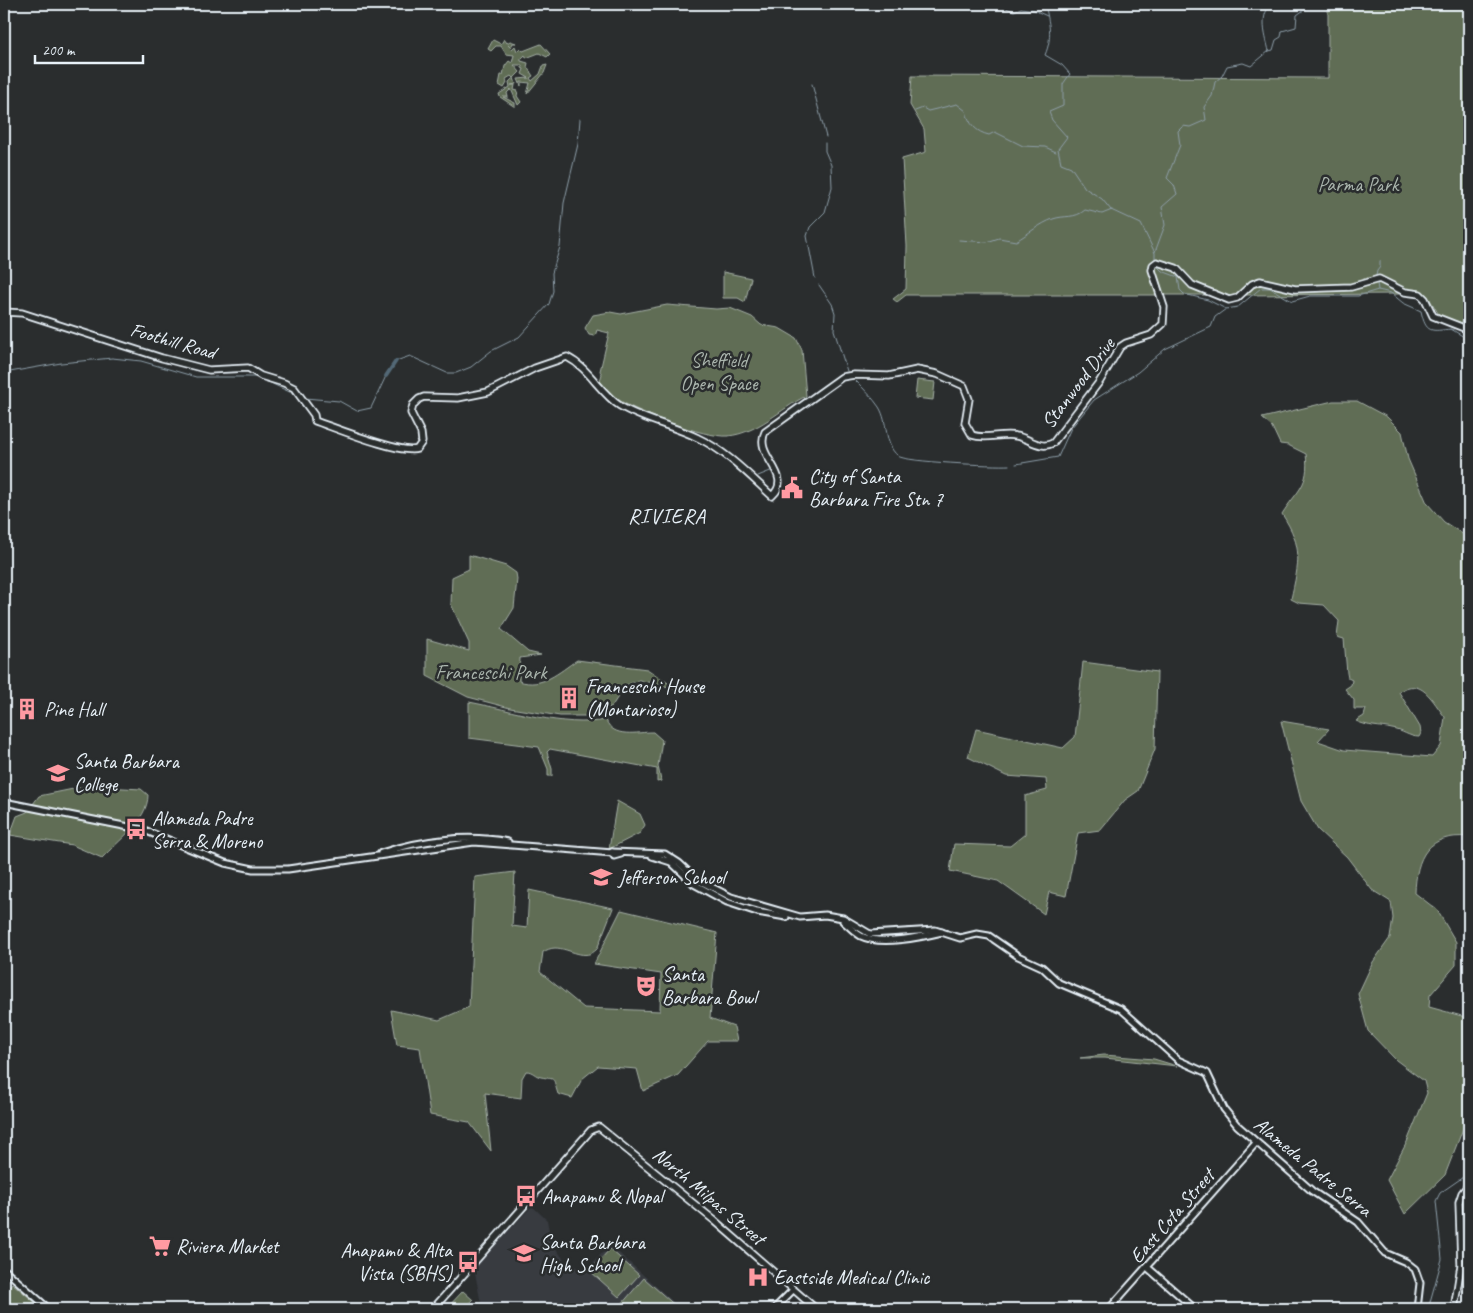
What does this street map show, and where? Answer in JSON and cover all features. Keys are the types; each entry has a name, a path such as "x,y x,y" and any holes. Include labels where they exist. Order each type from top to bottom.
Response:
{"main road":[{"name":"Stanwood Drive","path":"568,357 580,366 614,401 653,422 704,441 744,471 772,496 779,490 780,482 763,445 765,432 831,384 851,375 889,376 921,370 946,377 961,384 967,390 968,402 965,423 971,434 982,437 1012,435 1040,445 1051,445 1100,381 1120,347 1126,343 1151,335 1163,324 1164,307 1152,270 1153,265 1157,262 1176,268 1192,285 1229,300 1237,298 1252,284 1260,281 1295,290 1348,288 1379,280 1405,292 1420,294 1425,299 1432,316 1469,330"},
{"name":"Foothill Road","path":"4,312 22,313 162,358 209,370 248,368 261,376 291,386 314,416 315,421 366,439 413,451 422,442 421,433 411,413 413,405 417,400 424,397 458,398 488,392 535,368 568,357"},
{"name":"North Milpas Street","path":"433,1309 591,1130 597,1127 604,1129 715,1221 816,1309"},
{"path":"1454,1309 1461,1264 1459,1202 1462,1193 1469,1184"}],"street":[{"path":"4,802 144,830 222,862 246,869 284,870 470,843 665,854 681,864 695,878 731,897 800,917 834,917"},
{"path":"612,852 667,860 701,888 727,902 757,912 803,921 834,917"},
{"name":"Alameda Padre Serra","path":"834,917 858,934 874,940 922,938 942,932 960,938 979,934 991,937 1018,956 1043,968 1059,983 1112,1003 1125,1011 1178,1060 1201,1069 1208,1074 1224,1109 1234,1122 1256,1143 1324,1201 1358,1222 1385,1253 1413,1267 1420,1283 1417,1309"},
{"name":"East Cota Street","path":"1109,1309 1256,1143"},
{"path":"1147,1266 1195,1309"},
{"path":"4,1269 49,1309"},
{"path":"774,1309 793,1290"}],"shaded area":[{"name":"Santa Barbara High School","path":"532,1206 547,1220 551,1242 565,1261 585,1271 610,1245 681,1309 482,1309 474,1268"}],"green space":[{"name":"Parma Park","path":"1328,4 1469,4 1469,330 1441,318 1429,298 1402,294 1239,295 1234,299 1222,295 906,295 897,302 893,299 906,289 907,246 902,159 926,152 924,129 910,105 912,76 1328,78"},
{"path":"504,39 507,43 510,41 516,43 513,43 511,47 508,45 512,49 515,46 517,51 520,48 523,51 541,44 550,54 547,57 539,53 526,58 525,55 521,59 521,61 528,63 527,67 533,76 530,78 532,81 540,74 543,66 547,65 544,73 527,94 530,83 521,82 521,86 518,79 529,78 522,74 524,69 522,65 514,65 520,72 514,78 516,84 511,85 515,85 514,90 518,91 517,96 521,102 518,105 511,89 507,93 508,97 503,97 515,103 515,107 500,97 499,94 510,87 509,82 513,78 511,76 506,79 507,83 504,88 499,85 505,66 509,61 512,63 514,55 506,54 501,46 496,46 491,51 488,49 493,40 501,44"},
{"path":"723,272 751,278 745,302 738,298 723,298"},
{"name":"Sheffield Open Space","path":"667,305 716,309 730,308 752,317 761,325 779,328 796,338 802,350 806,396 759,425 739,434 728,436 717,436 687,429 625,404 616,398 600,381 602,374 600,371 609,333 597,330 595,336 589,335 585,328 593,315 610,312 621,314"},
{"path":"917,380 935,382 933,400 915,398"},
{"path":"1333,401 1357,401 1387,417 1402,432 1408,459 1427,503 1444,522 1469,538 1469,837 1443,839 1434,843 1427,850 1418,868 1415,893 1437,910 1456,942 1456,965 1430,995 1429,1007 1469,1018 1469,1083 1466,1121 1445,1175 1405,1214 1387,1180 1407,1142 1427,1093 1424,1081 1396,1060 1368,1031 1358,994 1373,962 1390,938 1393,918 1391,902 1372,890 1347,857 1318,830 1301,801 1281,721 1329,729 1318,741 1344,750 1432,757 1441,746 1445,717 1426,692 1414,687 1399,692 1420,727 1421,733 1419,737 1356,721 1364,716 1366,709 1354,709 1354,700 1345,689 1351,685 1352,680 1348,678 1347,673 1344,639 1337,637 1339,621 1324,605 1299,603 1291,599 1298,555 1294,536 1282,514 1304,481 1307,465 1306,454 1288,445 1280,444 1272,427 1262,418"},
{"name":"Franceschi Park","path":"469,555 506,566 516,573 514,608 501,629 528,652 541,655 520,658 519,681 535,683 543,681 577,660 647,669 677,689 639,680 625,686 612,706 594,716 560,716 510,708 468,697 427,676 427,639 469,651 469,643 451,604 452,577 469,569"},
{"path":"1083,662 1157,672 1155,749 1138,791 1125,800 1100,830 1078,833 1066,896 1049,892 1044,914 998,881 950,871 954,844 1010,846 1025,834 1025,796 1047,790 1046,779 1006,776 968,757 976,729 1063,748 1075,737"},
{"path":"469,702 555,720 590,722 606,720 614,730 626,733 653,732 662,740 658,766 661,781 657,782 657,769 550,749 547,752 552,776 548,776 548,769 539,747 469,738"},
{"path":"88,786 141,789 148,795 147,804 138,821 102,858 72,845 10,835 17,816 27,812 39,796"},
{"path":"617,801 640,814 645,825 640,833 609,849"},
{"path":"515,872 512,926 527,928 529,890 613,908 597,949 592,953 582,954 555,948 543,952 540,972 584,1008 660,1011 661,974 594,964 621,910 717,933 710,1018 734,1027 737,1041 708,1041 678,1075 643,1091 637,1069 598,1066 582,1079 572,1098 558,1094 552,1079 526,1071 522,1078 521,1098 485,1093 491,1151 469,1122 430,1115 420,1048 397,1045 391,1010 439,1020 469,1007 475,877"},
{"path":"1104,1055 1154,1059 1177,1066 1105,1058 1080,1058"},
{"path":"610,1249 639,1275 619,1297 590,1271"},
{"path":"644,1278 679,1309 627,1309 621,1305"},
{"path":"12,1283 43,1309 4,1309 4,1292"},
{"path":"463,1291 473,1300 467,1306 471,1309 446,1309"}],"waterway":[{"path":"1001,4 1001,6 1014,11 1021,8 1034,10 1047,16"},
{"path":"1045,4 1050,36 1045,55 1062,65 1070,74 1063,84 1063,106 1049,112 1052,120 1067,137 1058,149 1061,163 1071,167 1085,188 1102,199 1111,210 1141,224 1155,253 1155,259"},
{"path":"1155,252 1165,225 1162,207 1177,194 1174,185 1167,178 1180,145 1178,131 1183,126 1190,127 1206,120 1204,107 1212,96 1215,82 1222,76 1227,66 1243,63 1251,66 1269,51 1264,29 1264,18 1268,8 1278,4"},
{"path":"1269,51 1273,50 1276,40 1281,37 1282,31 1296,27 1297,15 1312,4"},
{"path":"812,84 826,137"},
{"path":"915,111 923,108 928,111 957,104 966,111 971,124 980,132 989,135 995,132 1023,146 1045,147 1056,152"},
{"path":"396,361 410,356 447,373 456,373 471,367 491,351 519,337 549,304 553,291 552,273 560,247 564,203 578,144 580,119"},
{"path":"815,278 807,236 810,227 825,212 832,187 831,165 825,151 825,143"},
{"path":"959,240 987,242 999,238 1016,241 1053,219 1077,215 1085,210 1102,214 1112,210"},
{"path":"1376,276 1380,267 1380,261"},
{"path":"1157,266 1162,271 1178,277 1180,290 1184,294 1208,300 1226,309 1238,307 1261,288 1270,288 1292,301 1310,296 1358,296 1378,290 1391,293 1403,303 1421,311 1425,324 1430,329 1451,329 1469,340"},
{"path":"1377,283 1378,290"},
{"path":"819,285 832,304 835,313 834,330 847,371"},
{"path":"1016,464 1058,457 1071,428 1094,400 1138,372 1165,349 1211,327 1215,317 1226,309"},
{"path":"4,373 61,363 112,358 141,361 196,377 258,377"},
{"path":"386,376 396,361"},
{"path":"305,398 339,401 357,411 371,408 386,376"},
{"path":"264,380 296,395"},
{"path":"856,381 879,407 890,445 898,456 932,462 1009,465"},
{"path":"758,476 773,470"},
{"path":"1428,1309 1442,1259 1436,1201 1440,1193 1469,1173"}],"place":[{"name":"City of Santa Barbara Fire Stn 7","path":"792,488"},
{"name":"Franceschi House (Montarioso)","path":"569,698"},
{"name":"Pine Hall","path":"27,709"},
{"name":"Santa Barbara College","path":"58,773"},
{"name":"Alameda Padre Serra & Moreno","path":"136,829"},
{"name":"Jefferson School","path":"601,877"},
{"name":"Santa Barbara Bowl","path":"646,986"},
{"name":"Anapamu & Nopal","path":"526,1196"},
{"name":"Riviera Market","path":"160,1246"},
{"name":"Santa Barbara High School","path":"524,1253"},
{"name":"Anapamu & Alta Vista (SBHS)","path":"468,1262"},
{"name":"Eastside Medical Clinic","path":"758,1277"}],"district":[{"name":"RIVIERA","path":"667,516"}]}
